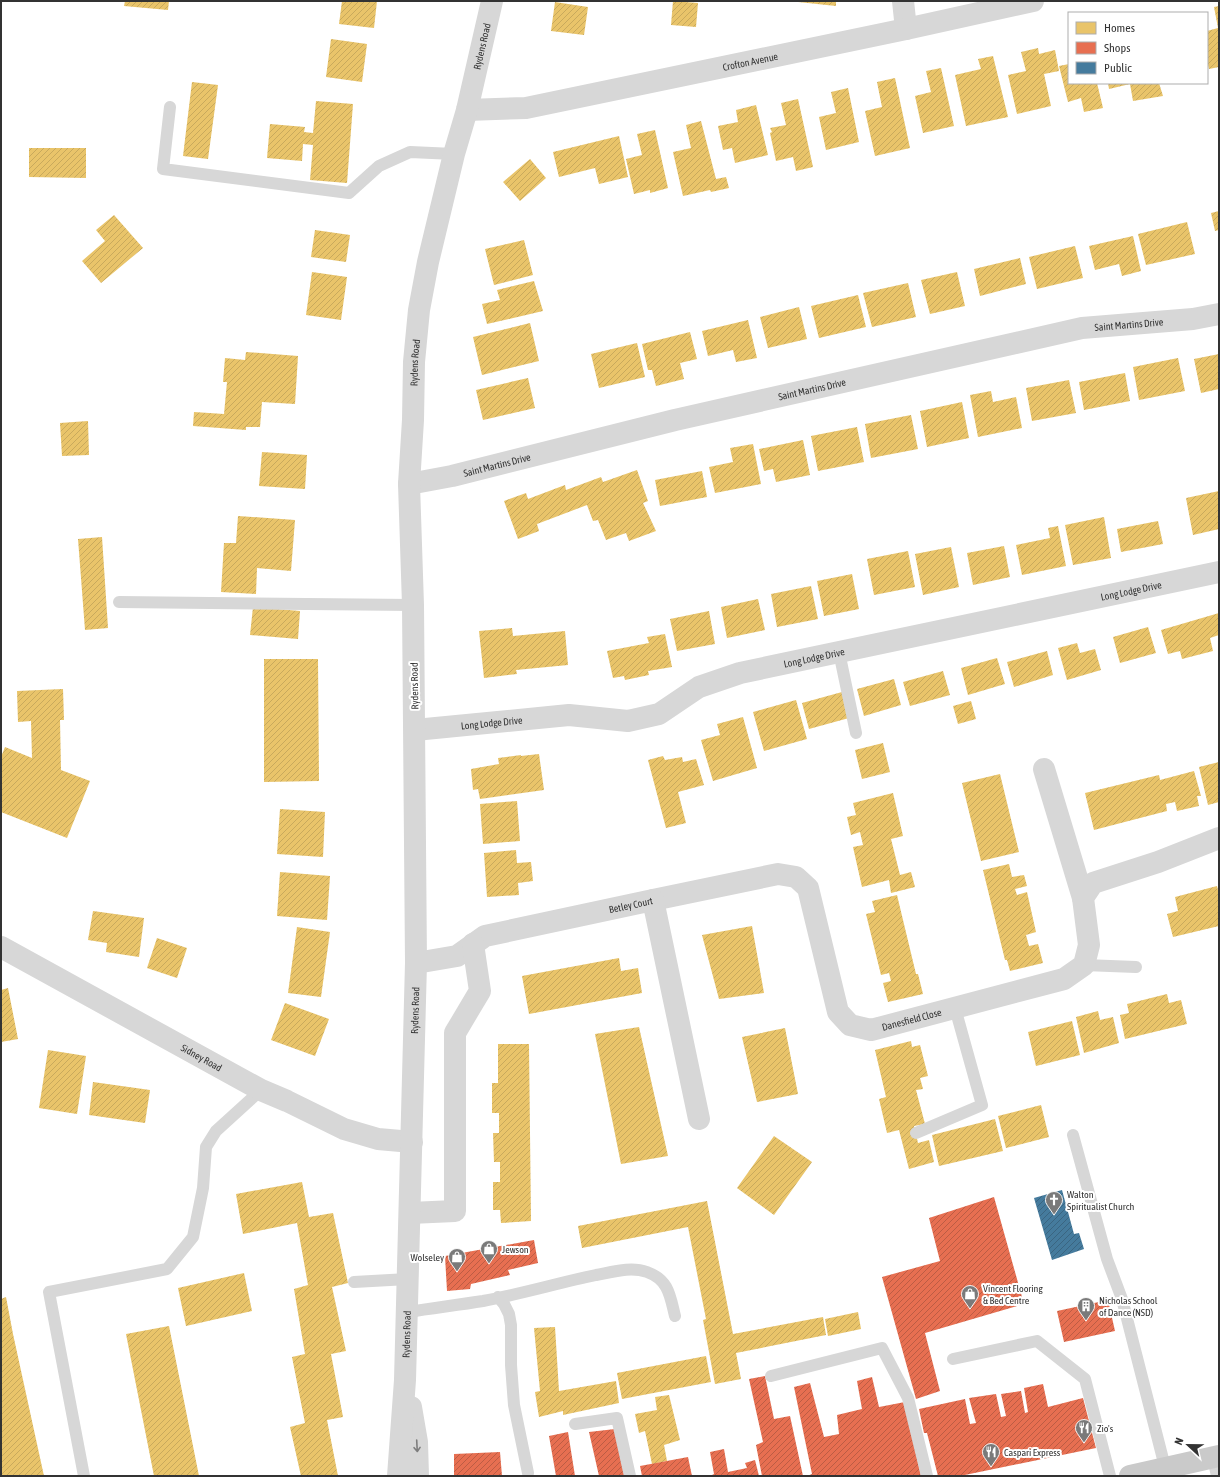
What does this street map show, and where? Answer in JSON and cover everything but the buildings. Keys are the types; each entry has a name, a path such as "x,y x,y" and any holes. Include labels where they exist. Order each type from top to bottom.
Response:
{"main road":[{"path":"1130,1476 1165,1467 1216,1463"}],"street":[{"name":"Rydens Road","path":"398,1476 406,1380 416,963 413,605 409,484 414,362 419,310 428,262 454,154 467,110 492,1"},
{"path":"903,1 906,29"},
{"name":"Crofton Avenue","path":"467,110 526,108 1033,1"},
{"name":"Saint Martins Drive","path":"409,484 452,476 675,420 1082,328 1193,319 1219,314"},
{"name":"Long Lodge Drive","path":"414,730 569,715 628,720 659,714 699,687 740,673 1219,572"},
{"path":"1044,769 1083,898 1089,945 1084,965"},
{"path":"1083,898 1093,883 1158,862 1219,838"},
{"name":"Danesfield Close","path":"653,900 778,874 796,877 808,888 838,1012 850,1025 871,1030 1064,979 1084,965"},
{"name":"Betley Court","path":"416,963 457,956 485,936 653,900 699,1120"},
{"path":"410,1213 455,1211 455,1033 480,990 473,944"},
{"name":"Sidney Road","path":"1,947 261,1090 344,1129 378,1139 412,1142"},
{"name":"Rydens Road","path":"406,1380 417,1442 418,1476"}],"lane":[{"path":"170,107 164,169 349,193 380,166 410,152 454,154"},
{"path":"119,602 413,605"},
{"path":"839,652 856,733"},
{"path":"1084,965 1136,967"},
{"path":"916,1133 982,1105 955,1008"},
{"path":"84,1476 49,1292 167,1269 193,1237 203,1188 206,1147 216,1131 261,1090"},
{"path":"1073,1135 1107,1259 1122,1299 1165,1467"},
{"path":"408,1312 484,1301 576,1279 624,1270 638,1270 655,1276 669,1290 675,1316"},
{"path":"354,1282 408,1279"},
{"path":"498,1298 504,1304 509,1314 511,1325 511,1365 514,1405 528,1473"},
{"path":"953,1359 1037,1342 1085,1379 1110,1476"},
{"path":"771,1376 882,1348 908,1398 927,1476"},
{"path":"575,1424 617,1418 630,1476"}],"place":[{"name":"Walton Spiritualist Church","path":"1054,1215"},
{"name":"Jewson","path":"489,1264"},
{"name":"Wolseley","path":"457,1272"},
{"name":"Vincent Flooring & Bed Centre","path":"970,1309"},
{"name":"Nicholas School of Dance (NSD)","path":"1086,1321"},
{"name":"Zio's","path":"1084,1443"},
{"name":"Caspari Express","path":"991,1467"}]}
